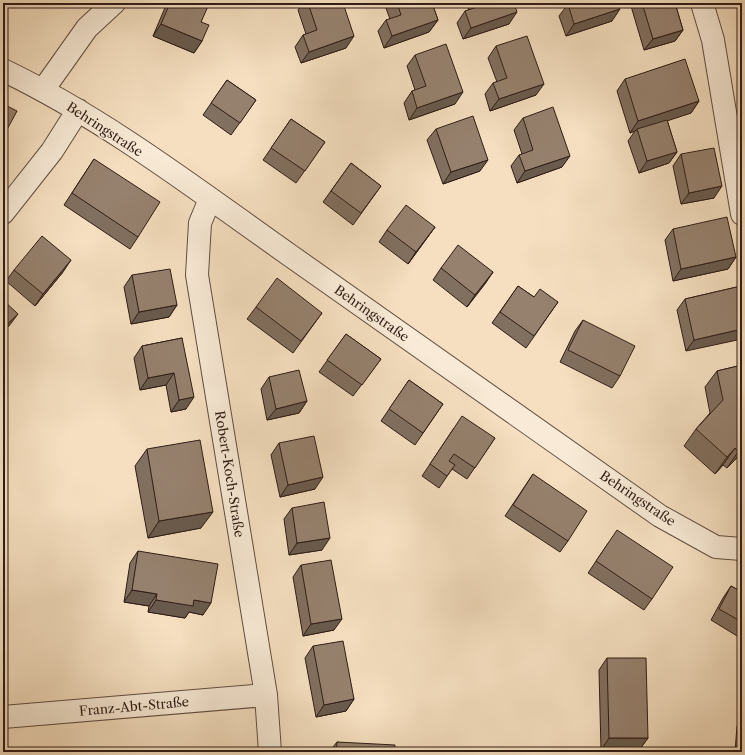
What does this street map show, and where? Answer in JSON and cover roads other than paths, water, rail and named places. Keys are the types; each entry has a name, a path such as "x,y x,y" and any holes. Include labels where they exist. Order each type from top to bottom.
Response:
{"street":[{"path":"43,90 87,28 114,3"},
{"path":"702,3 713,40 742,214"},
{"name":"Behringstraße","path":"3,70 78,110 210,199 660,516 716,547 742,549"},
{"path":"3,213 52,150 78,110"},
{"name":"Robert-Koch-Straße","path":"210,199 200,223 197,275 266,695 270,752"},
{"name":"Franz-Abt-Straße","path":"3,717 266,695"}]}
